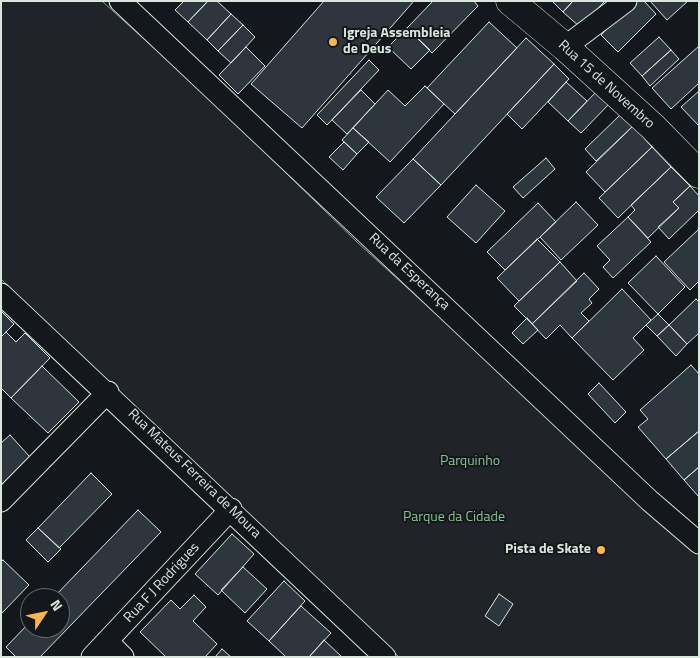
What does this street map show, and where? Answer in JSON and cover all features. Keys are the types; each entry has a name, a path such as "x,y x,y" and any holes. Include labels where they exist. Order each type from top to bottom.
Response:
{"main road":[{"name":"Rua 15 de Novembro","path":"510,1 565,47 653,127 699,174"}],"street":[{"name":"Rua da Esperança","path":"120,1 650,501 699,543"},
{"path":"565,47 626,1"},
{"name":"Rua Mateus Ferreira de Moura","path":"1,294 108,392 385,657"},
{"path":"1,501 108,392"},
{"name":"Rua F J Rodrigues","path":"92,657 231,509"},
{"path":"108,642 123,657"}],"green space":[{"name":"Parque da Cidade","path":"1,1 102,1 209,98 358,243 699,553 699,657 399,657 1,279"}],"building":[{"path":"184,1 208,1 188,22 175,10"},
{"path":"208,1 217,1 231,14 207,40 188,22"},
{"name":"Igreja Assembleia de Deus","path":"324,1 414,1 302,128 251,84"},
{"path":"433,1 474,1 478,6 432,53 407,28"},
{"path":"552,1 573,1 563,12"},
{"path":"573,1 605,1 580,27 563,12"},
{"path":"635,1 644,1 656,14 618,52 601,35"},
{"path":"650,1 688,1 667,20"},
{"path":"231,14 243,25 218,51 207,40"},
{"path":"489,22 517,48 455,114 427,88"},
{"path":"243,25 255,37 231,63 218,51"},
{"path":"407,28 430,50 411,69 388,47"},
{"path":"659,37 671,50 642,76 630,63"},
{"path":"526,38 554,64 441,185 413,159"},
{"path":"699,46 699,83 671,109 652,88"},
{"path":"246,47 265,66 238,94 219,75"},
{"path":"671,50 679,59 650,86 642,76"},
{"path":"369,60 379,70 327,125 317,115"},
{"path":"554,64 569,79 522,129 507,114"},
{"path":"566,82 587,101 568,121 548,102"},
{"path":"425,86 444,104 390,162 353,128 388,90 405,106"},
{"path":"361,90 375,104 347,134 332,120"},
{"path":"598,90 611,102 581,133 568,121"},
{"path":"699,91 699,126 681,107"},
{"path":"621,114 633,126 596,161 585,149"},
{"path":"633,126 652,147 605,192 586,172"},
{"path":"353,128 369,142 357,154 342,140"},
{"path":"344,142 357,154 343,170 329,157"},
{"path":"652,147 671,167 618,218 599,198"},
{"path":"546,158 555,169 523,198 513,187"},
{"path":"413,159 441,185 404,223 376,197"},
{"path":"671,167 690,186 673,202 679,208 648,238 628,217 635,210 631,205"},
{"path":"476,185 505,211 476,243 447,217"},
{"path":"690,186 699,196 699,210 669,239 658,227 679,208 673,202"},
{"path":"576,202 598,225 561,260 540,237"},
{"path":"538,203 556,222 505,270 487,252"},
{"path":"628,217 651,242 613,278 603,267 610,260 597,246"},
{"path":"699,229 699,281 690,290 664,262"},
{"path":"537,239 560,262 519,301 497,278"},
{"path":"656,256 685,287 658,314 628,283"},
{"path":"560,262 577,281 532,324 514,306"},
{"path":"584,273 599,289 589,299 592,303 581,313 589,321 572,338 560,325 546,339 532,324"},
{"path":"622,289 651,320 633,338 644,350 613,380 572,338"},
{"path":"696,299 699,302 699,333 687,344 669,325"},
{"path":"1,313 14,324 1,337"},
{"path":"658,314 669,325 657,336 646,325"},
{"path":"527,318 538,330 523,344 512,333"},
{"path":"669,325 687,344 676,356 657,336"},
{"path":"6,332 16,342 25,333 50,358 11,398 1,388 1,337"},
{"path":"691,365 699,374 699,431 666,459 638,427 648,419 640,410"},
{"path":"42,366 79,402 48,433 11,398"},
{"path":"599,383 626,412 615,423 588,394"},
{"path":"699,431 699,467 684,480 666,459"},
{"path":"10,435 30,457 1,485 1,443"},
{"path":"699,467 699,495 698,496 684,480"},
{"path":"91,473 112,494 59,548 38,528"},
{"path":"138,510 161,532 70,626 70,588 63,588"},
{"path":"38,528 61,549 48,562 26,540"},
{"path":"232,534 254,554 218,595 195,574"},
{"path":"3,560 29,585 26,588 20,588 20,594 1,614 1,562"},
{"path":"243,567 267,589 245,613 221,590"},
{"path":"284,581 305,601 269,641 247,621"},
{"path":"499,594 513,604 499,626 485,616"},
{"path":"194,595 206,607 193,621 217,644 205,657 166,657 140,632 171,600 180,609"},
{"path":"301,606 331,633 309,657 286,657 269,641"},
{"path":"20,632 20,638 58,638 40,657 16,657 6,647"},
{"path":"324,640 342,657 309,657"},
{"path":"222,649 231,657 215,657"}],"place":[{"name":"Igreja Assembleia de Deus","path":"333,42"},
{"name":"Pista de Skate","path":"601,550"}],"park label":[{"name":"Parquinho","path":"470,462"}]}
